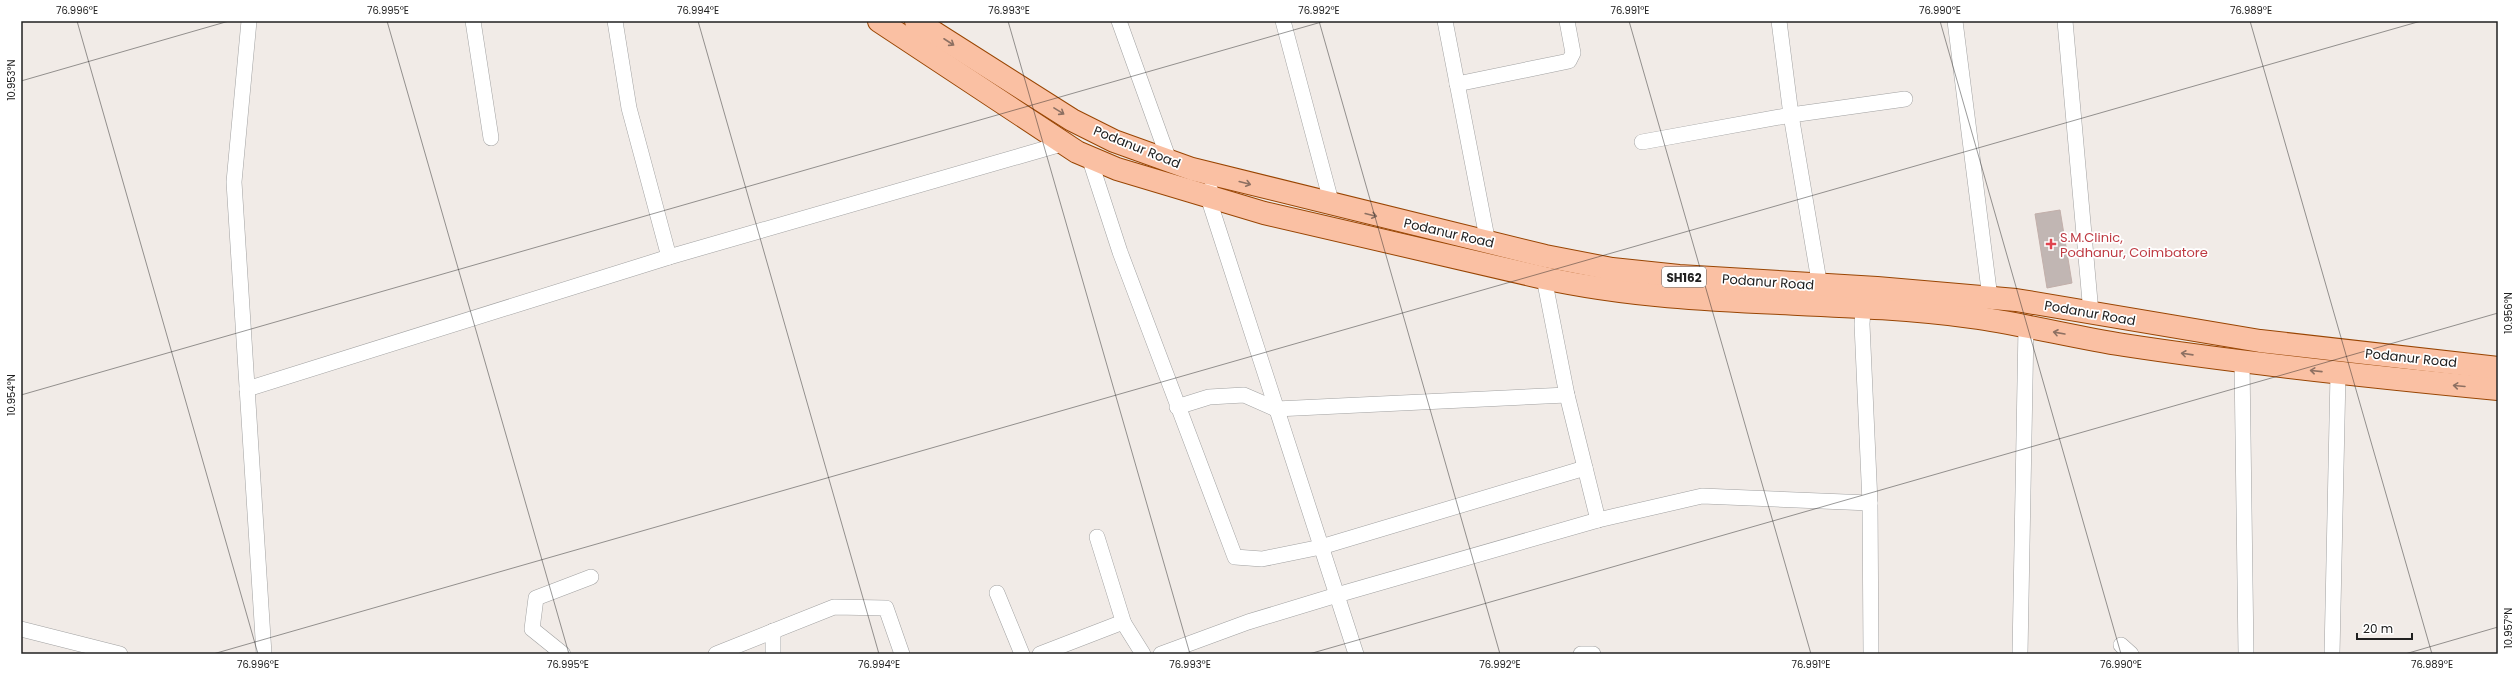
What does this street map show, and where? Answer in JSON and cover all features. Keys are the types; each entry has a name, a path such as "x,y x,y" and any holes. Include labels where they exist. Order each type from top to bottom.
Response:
{"main road":[{"path":"879,21 1064,143 1089,157 1117,169 1264,213 1544,278 1574,284 1676,296 1822,296 1864,309 1972,317 2242,362 2338,374 2498,389"},
{"name":"Podanur Road","path":"916,21 1072,120 1114,141 1213,174 1488,243 1612,269 1822,296 1864,288 1990,298 2260,341 2498,368"}],"street":[{"path":"249,21 234,182 264,654"},
{"path":"474,21 491,138"},
{"path":"615,21 629,108 668,257"},
{"path":"1119,21 1169,160"},
{"path":"1283,21 1332,205"},
{"path":"1445,21 1488,243"},
{"path":"1457,84 1569,61 1573,53 1567,21"},
{"path":"1779,21 1791,115 1822,296"},
{"path":"1954,21 1990,298"},
{"path":"2065,21 2091,313"},
{"path":"1642,142 1791,115 1905,99"},
{"path":"247,389 668,257 1064,143"},
{"path":"1089,157 1120,252 1234,557 1262,559 1321,547 1585,468"},
{"path":"1213,174 1208,197 1356,654"},
{"path":"1544,278 1567,395 1598,520"},
{"path":"1864,288 1862,324 1870,503 1871,654"},
{"path":"2020,654 2026,327"},
{"path":"2242,362 2246,654"},
{"path":"2332,654 2338,374"},
{"path":"1178,407 1209,398 1244,395 1276,409 1567,395"},
{"path":"1161,654 1248,622 1337,595 1598,520 1702,496 1870,503"},
{"path":"1097,536 1124,624 1142,654"},
{"path":"563,654 532,629 536,598 591,577"},
{"path":"997,593 1022,654"},
{"path":"716,654 834,607 886,608 902,654"},
{"path":"1040,654 1123,622 1124,624"},
{"path":"21,629 120,654"},
{"path":"773,631 773,654"},
{"path":"1582,654 1593,654"}],"building":[{"path":"2060,210 2072,283 2047,288 2035,214"}],"place":[{"name":"S.M.Clinic, Podhanur, Coimbatore","path":"2051,244"}]}
